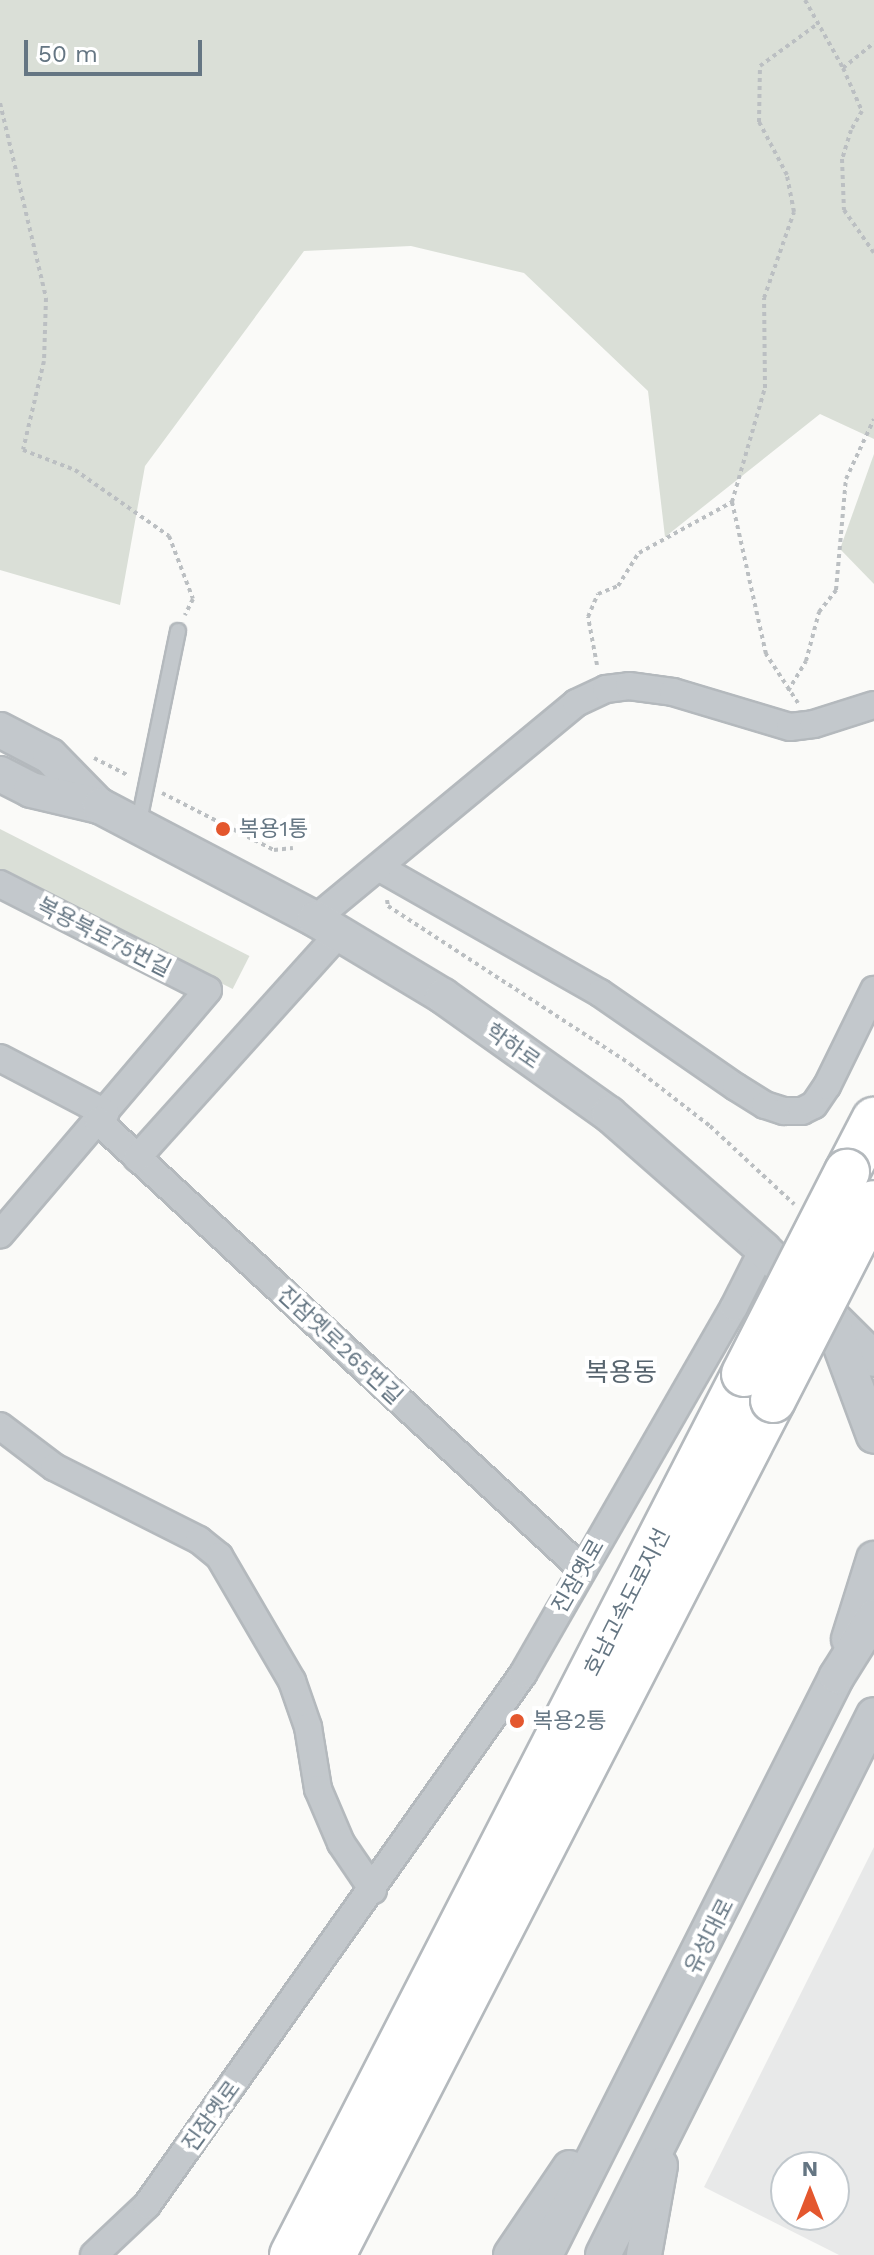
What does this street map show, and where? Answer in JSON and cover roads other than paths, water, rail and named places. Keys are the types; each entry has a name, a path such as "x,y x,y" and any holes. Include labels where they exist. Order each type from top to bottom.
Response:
{"highway":[{"name":"호남고속도로지선","path":"292,2255 758,1387 861,1187 874,1120"},
{"name":"호남고속도로지선","path":"333,2255 758,1387"}],"street":[{"path":"137,1158 327,926 576,703 606,689 629,686 673,692 790,727 814,724 874,705"},
{"name":"학하로","path":"0,730 50,756 100,806"},
{"name":"학하로","path":"0,774 31,790 100,806 327,926 443,996 609,1114 763,1249 874,1359"},
{"path":"383,879 600,993 745,1093 765,1105 784,1111 802,1111 814,1105 874,990"},
{"name":"복용북로75번길","path":"0,884 208,990 102,1117"},
{"path":"0,1058 102,1117 0,1234"},
{"name":"진잠옛로265번길","path":"102,1117 137,1158 582,1569"},
{"name":"진잠옛로","path":"94,2255 147,2205 373,1890 523,1674 734,1307 763,1249"},
{"path":"830,1317 874,1326"},
{"path":"830,1317 874,1436"},
{"path":"0,1426 54,1467 199,1540 219,1556 292,1681 308,1727 318,1789 341,1843 373,1890"},
{"path":"837,1676 874,1559"},
{"name":"유성대로","path":"545,2255 837,1676 874,1617"},
{"path":"603,2255 874,1715"},
{"path":"511,2255 642,2066"},
{"path":"644,2255 665,2134"}],"lane":[{"path":"138,826 178,631"}],"place":[{"name":"복용1통","path":"223,829"},
{"name":"복용2통","path":"517,1721"}],"district":[{"name":"복용동","path":"621,1373"}]}
